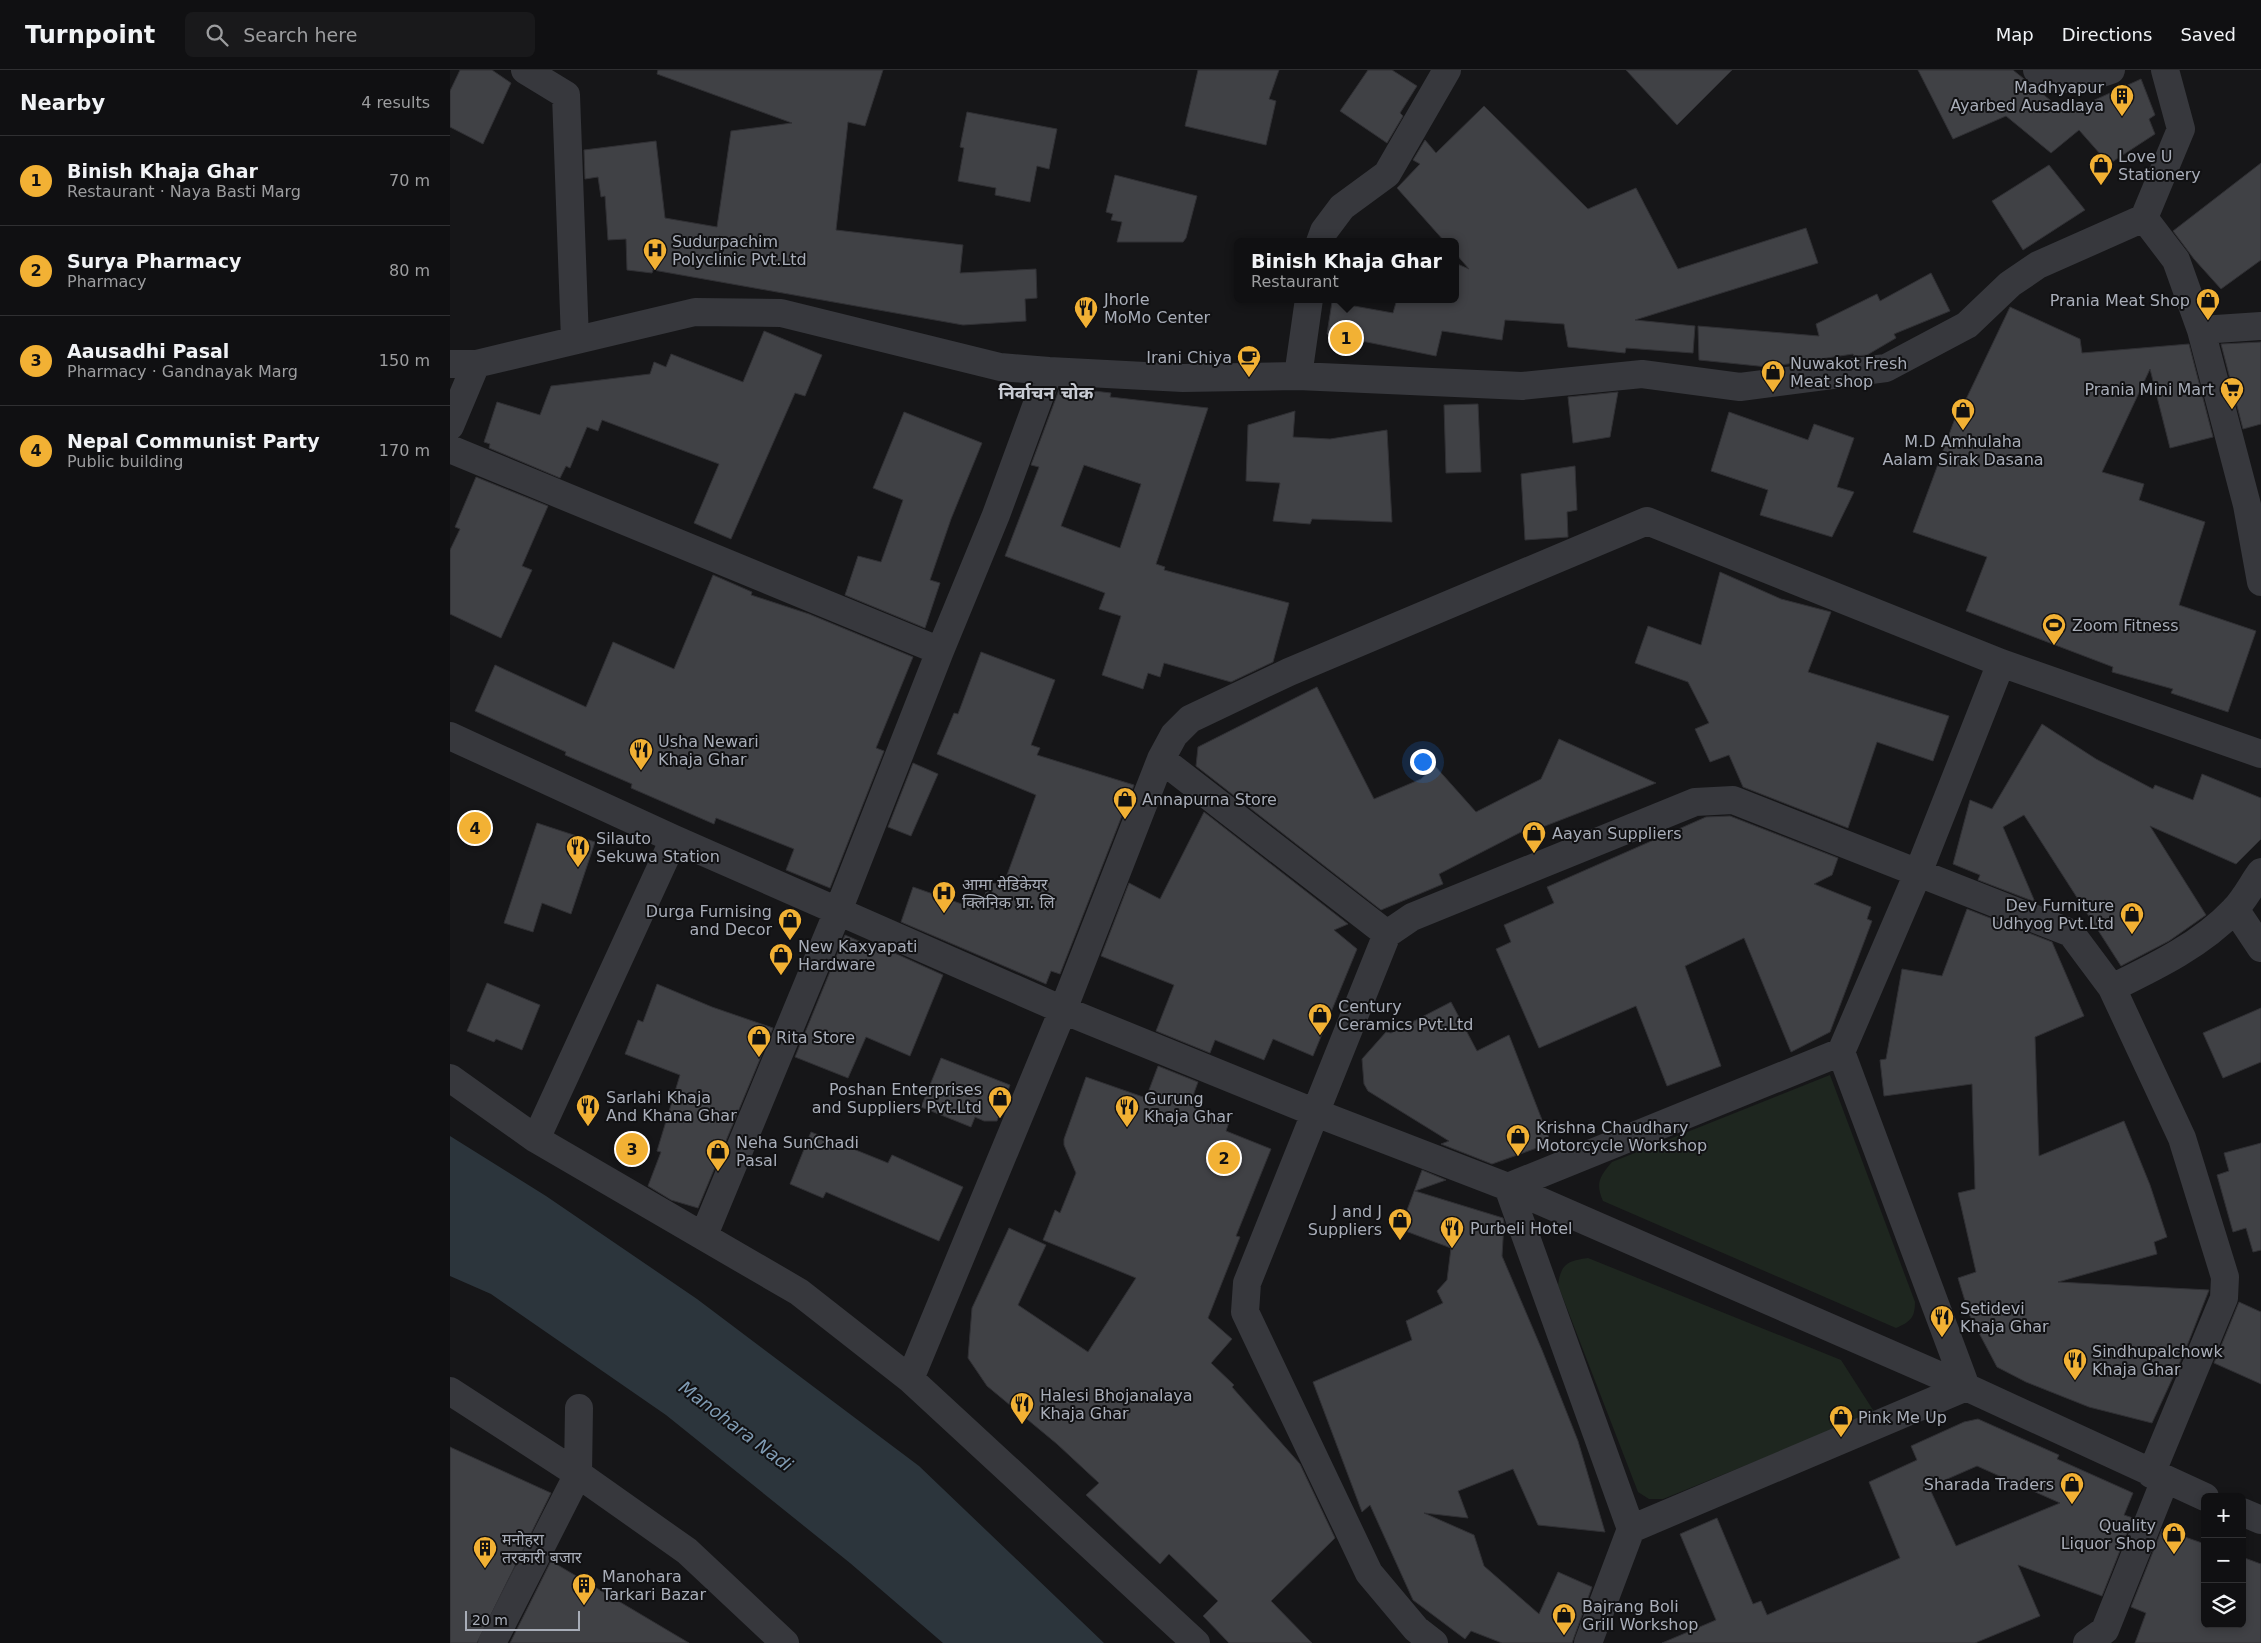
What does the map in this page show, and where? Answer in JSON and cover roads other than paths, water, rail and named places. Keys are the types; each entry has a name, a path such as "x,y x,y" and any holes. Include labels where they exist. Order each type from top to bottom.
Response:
{"street":[{"path":"525,70 566,95 575,340"},
{"path":"1321,238 1324,231 1342,207 1388,174 1447,70"},
{"path":"2037,70 2052,78 2077,81 2111,70"},
{"path":"450,426 463,364 694,312 781,313 1000,367 1184,378 1298,376 1522,386 1642,374 1740,387 1886,368 1967,325 2010,284 2038,265 2144,218 2181,129 2165,70"},
{"path":"2144,218 2176,260 2201,330 2247,505 2261,582"},
{"path":"1298,376 1308,303"},
{"path":"2201,330 2261,326"},
{"path":"704,1236 838,911 940,651 996,515 1048,371"},
{"path":"450,449 940,651"},
{"path":"910,1379 1064,1010 1161,759 1174,735 1190,719 1289,672 1646,521 2000,663 2261,754"},
{"path":"1966,1387 1841,1052 1918,872 2000,663"},
{"path":"450,736 674,839 1064,1010 1316,1113 1508,1187 1966,1387 2201,1495"},
{"path":"1161,759 1386,934"},
{"path":"1434,1643 1416,1628 1369,1573 1245,1312 1247,1283 1386,934 1412,917 1695,802 1733,800 2071,933 2112,988 2182,1138 2226,1277 2224,1298 2158,1477 2105,1630 2087,1643"},
{"path":"536,1139 674,839"},
{"path":"2112,988 2162,963 2209,932 2236,909 2261,872"},
{"path":"2236,909 2261,948"},
{"path":"1508,1187 1841,1052"},
{"path":"450,1078 536,1139 799,1292 910,1379 1196,1643"},
{"path":"1508,1187 1631,1528 1588,1643"},
{"path":"1631,1528 1966,1387"},
{"path":"450,1391 578,1474 687,1551 785,1643"},
{"path":"492,1643 578,1474 579,1408"},
{"path":"2246,1514 2261,1520"}],"water":[{"name":"Manohara Nadi","path":"450,1136 546,1196 697,1299 919,1466 1104,1643 943,1643 850,1563 666,1415 491,1294 450,1276"}],"place":[{"name":"Madhyapur Ayarbed Ausadlaya","path":"2122,117"},
{"name":"Love U Stationery","path":"2101,186"},
{"name":"Sudurpachim Polyclinic Pvt.Ltd","path":"655,271"},
{"name":"Prania Meat Shop","path":"2208,321"},
{"name":"Jhorle MoMo Center","path":"1086,329"},
{"name":"Binish Khaja Ghar","path":"1346,338"},
{"name":"Irani Chiya","path":"1249,378"},
{"name":"Nuwakot Fresh Meat shop","path":"1773,393"},
{"name":"Prania Mini Mart","path":"2232,410"},
{"name":"M.D Amhulaha Aalam Sirak Dasana","path":"1963,431"},
{"name":"Zoom Fitness","path":"2054,646"},
{"name":"Usha Newari Khaja Ghar","path":"641,771"},
{"name":"Annapurna Store","path":"1125,820"},
{"name":"Nepal Communist Party","path":"475,828"},
{"name":"Aayan Suppliers","path":"1534,854"},
{"name":"Silauto Sekuwa Station","path":"578,868"},
{"name":"आमा मेडिकेयर क्लिनिक प्रा. लि","path":"944,914"},
{"name":"Dev Furniture Udhyog Pvt.Ltd","path":"2132,935"},
{"name":"Durga Furnising and Decor","path":"790,941"},
{"name":"New Kaxyapati Hardware","path":"781,976"},
{"name":"Century Ceramics Pvt.Ltd","path":"1320,1036"},
{"name":"Rita Store","path":"759,1058"},
{"name":"Poshan Enterprises and Suppliers Pvt.Ltd","path":"1000,1119"},
{"name":"Sarlahi Khaja And Khana Ghar","path":"588,1127"},
{"name":"Gurung Khaja Ghar","path":"1127,1128"},
{"name":"Aausadhi Pasal","path":"632,1149"},
{"name":"Krishna Chaudhary Motorcycle Workshop","path":"1518,1157"},
{"name":"Surya Pharmacy","path":"1224,1158"},
{"name":"Neha SunChadi Pasal","path":"718,1172"},
{"name":"J and J Suppliers","path":"1400,1241"},
{"name":"Purbeli Hotel","path":"1452,1249"},
{"name":"Setidevi Khaja Ghar","path":"1942,1338"},
{"name":"Sindhupalchowk Khaja Ghar","path":"2075,1381"},
{"name":"Halesi Bhojanalaya Khaja Ghar","path":"1022,1425"},
{"name":"Pink Me Up","path":"1841,1438"},
{"name":"Sharada Traders","path":"2072,1505"},
{"name":"Quality Liquor Shop","path":"2174,1555"},
{"name":"मनोहरा तरकारी बजार","path":"485,1569"},
{"name":"Manohara Tarkari Bazar","path":"584,1606"},
{"name":"Bajrang Boli Grill Workshop","path":"1564,1636"}],"district":[{"name":"निर्वाचन चोक","path":"1046,392"}]}
